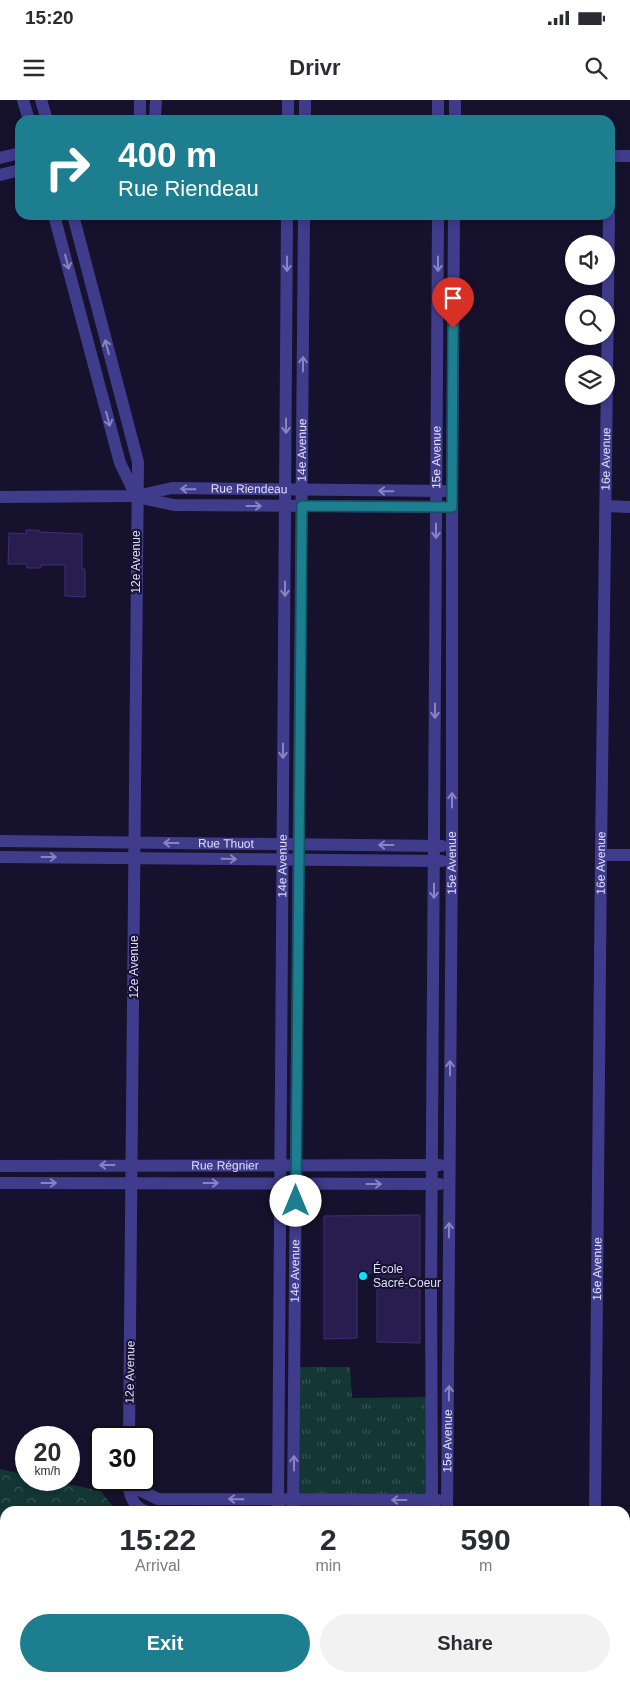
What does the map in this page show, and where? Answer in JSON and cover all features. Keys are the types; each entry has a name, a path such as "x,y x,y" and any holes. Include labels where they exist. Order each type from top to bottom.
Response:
{"street":[{"path":"23,100 28,115"},
{"path":"41,100 46,115"},
{"path":"140,100 140,115"},
{"path":"156,100 156,115"},
{"path":"288,100 288,115"},
{"path":"305,100 305,115"},
{"path":"438,100 438,115"},
{"path":"455,100 455,115"},
{"path":"0,158 15,154"},
{"path":"615,156 630,156"},
{"path":"0,175 15,171"},
{"name":"12e Avenue","path":"55,220 120,463 136,496"},
{"name":"12e Avenue","path":"74,220 138,462 136,496 135,843 129,1426"},
{"name":"14e Avenue","path":"278,1506 287,220"},
{"name":"14e Avenue","path":"293,1506 304,220"},
{"name":"15e Avenue","path":"433,1505 431,1291 438,220"},
{"name":"15e Avenue","path":"447,1505 452,861 454,220"},
{"name":"16e Avenue","path":"595,1506 609,220"},
{"path":"82,320 100,317"},
{"path":"287,321 304,320"},
{"path":"438,327 453,328"},
{"name":"Rue Riendeau","path":"0,497 136,496 172,488 452,492"},
{"name":"Rue Riendeau","path":"136,496 174,505 452,507"},
{"path":"606,506 630,506"},
{"path":"284,671 300,671"},
{"path":"435,678 452,678"},
{"name":"Rue Thuot","path":"0,841 452,846"},
{"path":"601,855 630,855"},
{"name":"Rue Thuot","path":"0,857 452,861"},
{"path":"433,1018 450,1018"},
{"name":"Rue Régnier","path":"0,1166 450,1165"},
{"name":"Rue Régnier","path":"0,1183 450,1184"},
{"path":"431,1291 448,1292"},
{"path":"431,1372 449,1370"},
{"path":"131,1491 133,1503 137,1506"},
{"path":"144,1491 158,1499 278,1506 447,1505"}],"green space":[{"path":"297,1367 350,1367 352,1398 427,1397 431,1499 294,1500"},
{"path":"0,1469 15,1472 15,1491 80,1491 80,1486 90,1489 90,1491 101,1491 112,1506 0,1506"}],"building":[{"path":"26,530 82,534 82,569 85,569 85,597 65,596 65,565 41,565 41,568 27,568 27,564 8,564 9,533 26,534"},
{"path":"420,1215 420,1287 377,1288 377,1273 357,1273 357,1338 324,1339 324,1216"},
{"path":"420,1287 420,1343 377,1342 377,1288"}],"place":[{"name":"École Sacré-Coeur","path":"363,1276"}],"route":[{"path":"296,1201 302,506 452,507 453,328"}]}
